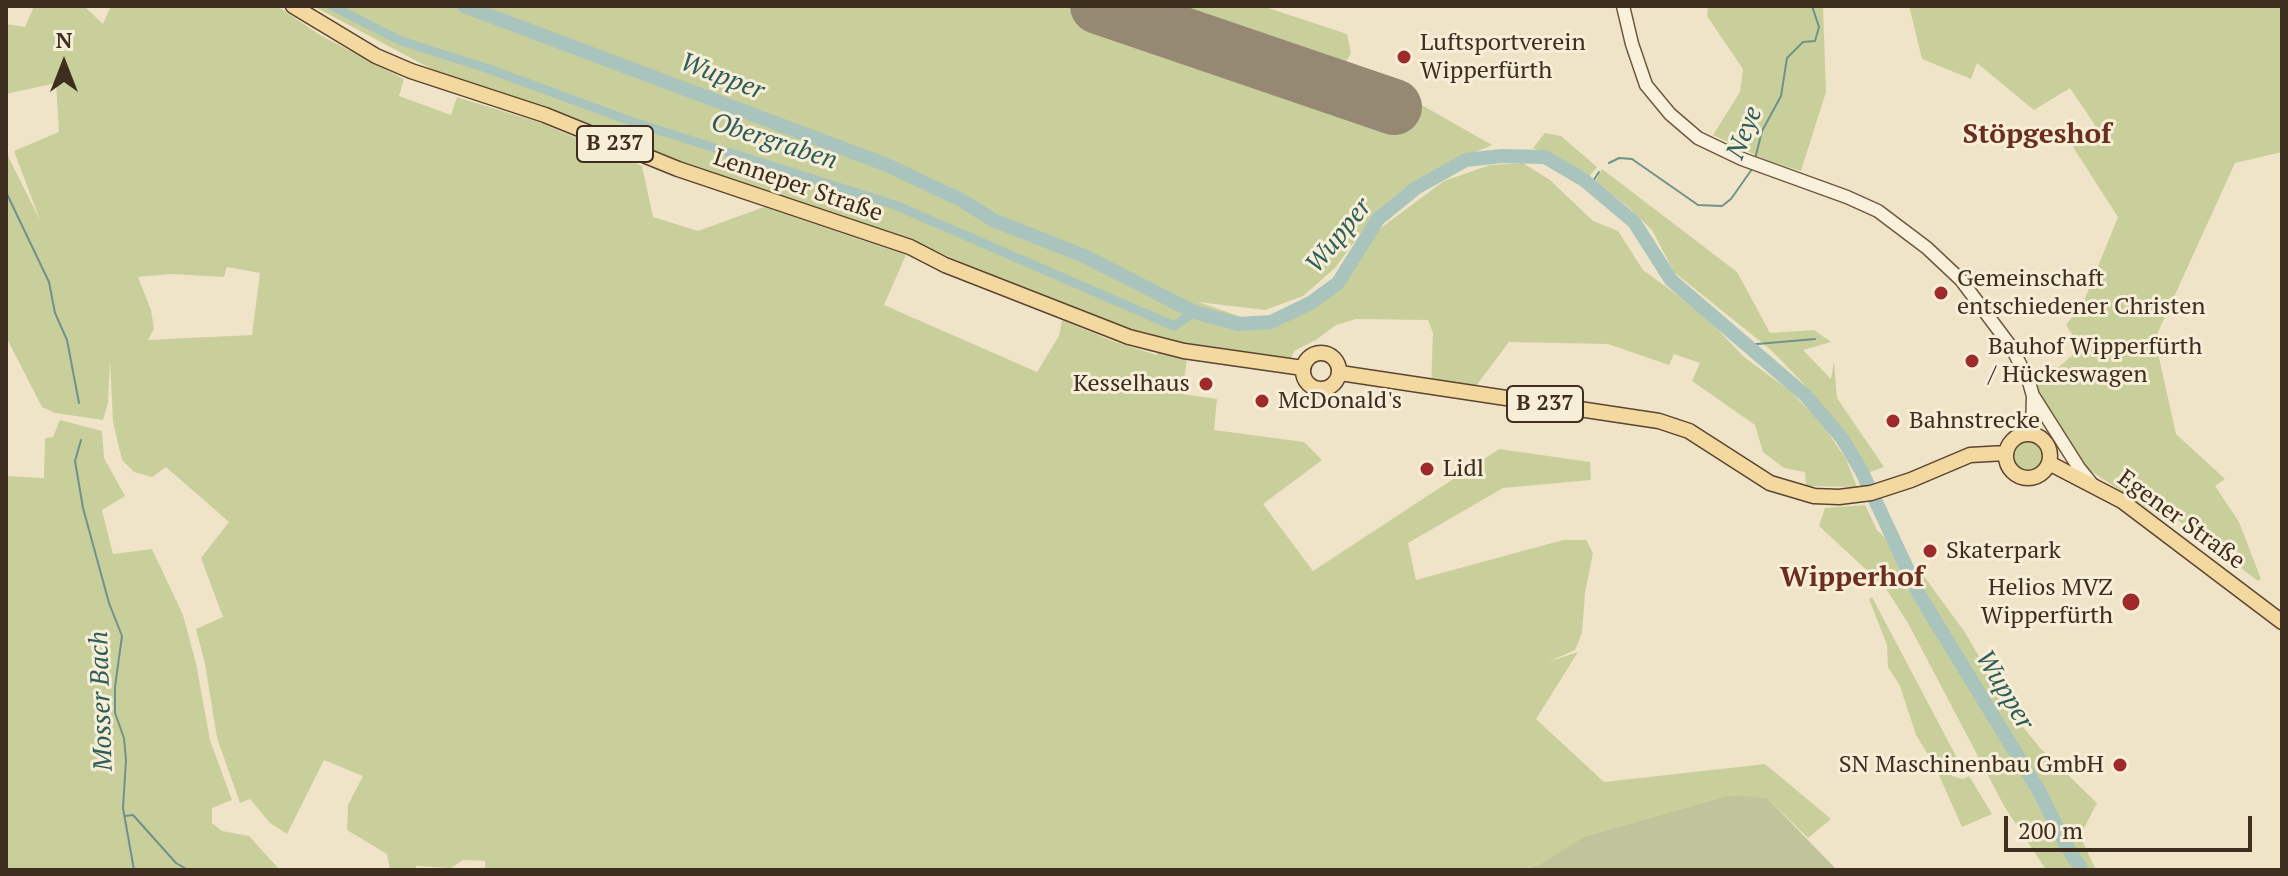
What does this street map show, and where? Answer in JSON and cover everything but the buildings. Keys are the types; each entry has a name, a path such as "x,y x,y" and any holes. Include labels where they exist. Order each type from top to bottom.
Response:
{"main road":[{"name":"Lenneper Straße","path":"293,6 376,56 411,71 545,115 678,169 910,247 945,265 1129,337 1184,351 1303,368"},
{"path":"1324,352 1338,362 1340,373 1330,387 1319,389 1308,384 1303,368 1310,356 1324,352"},
{"name":"B 237","path":"1340,373 1659,421 1689,431 1758,478 1803,494 1825,497 1857,496 1897,485 1970,455 2006,453"},
{"path":"2032,434 2047,445 2049,463 2038,475 2022,477 2008,465 2006,453 2015,438 2032,434"},
{"name":"Egener Straße","path":"2049,463 2092,484 2158,527 2282,622"}],"street":[{"path":"1623,6 1646,85 1670,114 1698,138 1742,159 1878,211 1927,248 1961,280 2012,348 2033,396 2092,484"},
{"path":"2032,434 2033,396"}],"green space":[{"path":"34,6 84,6 103,24 111,6 277,6 320,35 404,79 399,96 451,115 457,97 541,123 642,166 653,217 698,231 764,207 906,255 884,305 1037,372 1059,336 1062,320 1157,355 1160,341 1066,308 913,241 701,171 443,75 313,6 1262,6 1347,34 1351,53 1346,62 1492,145 1441,167 1399,193 1375,214 1335,268 1303,296 1265,310 1198,302 1271,327 1318,300 1343,278 1362,242 1444,181 1490,165 1523,163 1550,180 1593,221 1618,231 1643,270 1702,313 1744,357 1790,391 1823,425 1846,459 1857,487 1806,486 1805,472 1784,468 1763,452 1755,425 1692,381 1700,363 1674,354 1669,365 1608,344 1509,342 1470,394 1431,387 1433,333 1428,320 1356,319 1336,325 1294,351 1291,359 1189,345 1182,394 1217,399 1214,430 1304,442 1322,460 1263,504 1313,571 1499,449 1590,462 1591,480 1503,488 1408,543 1416,580 1563,540 1586,540 1593,553 1585,593 1582,633 1575,650 1548,662 1578,652 1536,719 1604,782 1765,764 1831,819 1808,838 1767,798 1723,797 1583,837 1540,864 1524,870 485,870 485,861 463,860 451,868 416,866 415,870 390,870 387,854 347,830 348,805 363,776 324,760 287,834 270,823 250,799 240,803 217,738 196,629 223,617 201,558 229,522 166,467 152,477 134,472 122,460 113,422 110,361 108,403 103,420 55,413 42,407 6,337 6,152 40,220 14,151 59,132 56,83 6,94 6,24 25,27","holes":["227,267 260,273 252,335 148,340 154,329 151,310 138,277 171,274 224,277"]},
{"path":"1708,6 1823,6 1826,92 1801,171 1766,160 1713,135 1740,92 1743,69 1707,16"},
{"path":"1909,6 2282,6 2282,152 2235,163 2158,332 2158,353 2176,434 2225,479 2215,486 2239,522 2261,579 2258,581 2171,515 2163,519 2085,467 2036,395 2032,381 2054,371 2081,348 2066,325 2084,301 2118,217 2073,147 2095,125 2070,88 2034,110 1977,63 1971,79 1922,59"},
{"path":"1545,133 1561,136 1597,167 1589,177 1560,158 1533,148"},
{"path":"1602,169 1737,272 1770,333 1814,330 1831,342 1803,350 1831,379 1834,361 1837,398 1884,467 1870,472 1830,415 1771,350 1674,272 1652,230 1595,182"},
{"path":"60,420 102,431 104,458 125,496 102,510 113,554 152,549 183,615 196,663 210,740 232,800 212,808 212,823 222,831 249,836 280,870 6,870 6,476 44,478 45,438 53,437"},
{"path":"2028,441 2039,445 2043,456 2039,467 2028,471 2017,467 2013,456 2017,445"},
{"path":"1865,505 1877,530 1923,575 1964,631 2015,717 2040,748 2097,803 2080,836 2096,870 2046,870 2004,806 1908,623 1885,587 1819,526 1825,508"},
{"path":"1872,597 1957,758 1949,768 1952,776 1963,779 1969,776 1992,814 1962,827 1935,766 1916,735 1900,686 1888,667 1887,645 1869,599"},
{"path":"1723,797 1767,798 1837,870 1524,870 1540,864 1583,837"}],"waterway":[{"name":"Obergraben","path":"332,6 401,41 486,68 633,122 895,205 1174,326 1194,312"},
{"name":"Wupper","path":"464,6 887,165 963,201 993,220 1084,256 1194,312 1238,324 1271,322 1312,302 1338,283 1378,219 1416,188 1466,160 1501,156 1545,157 1584,180 1634,222 1671,280 1805,395 1842,438 1862,472 1920,596 2039,791 2082,870"},
{"name":"Neye","path":"1755,159 1762,131 1781,96 1787,58 1803,42 1815,41 1819,27 1812,6"},
{"name":"Neye","path":"1609,163 1619,158 1632,159 1698,205 1722,206 1731,199 1752,169"},
{"name":"Neye","path":"1590,186 1599,172"},
{"name":"Mosser Bach","path":"6,192 49,282 55,313 67,340 79,403"},
{"path":"1746,345 1815,339"},
{"name":"Mosser Bach","path":"81,440 75,461 83,508 109,603 122,636 115,713 124,738 123,808 134,870"},
{"path":"125,816 133,815 176,863 188,870"}],"runway":[{"path":"1098,6 1394,107"}],"place":[{"name":"Luftsportverein Wipperfürth","path":"1404,57"},
{"name":"Gemeinschaft entschiedener Christen","path":"1941,293"},
{"name":"Bauhof Wipperfürth / Hückeswagen","path":"1972,361"},
{"name":"Kesselhaus","path":"1206,384"},
{"name":"McDonald's","path":"1262,401"},
{"name":"Bahnstrecke","path":"1893,421"},
{"name":"Lidl","path":"1427,469"},
{"name":"Skaterpark","path":"1930,551"},
{"name":"Helios MVZ Wipperfürth","path":"2131,602"},
{"name":"SN Maschinenbau GmbH","path":"2120,765"}],"district":[{"name":"Stöpgeshof","path":"2037,135"},
{"name":"Wipperhof","path":"1852,578"}]}
